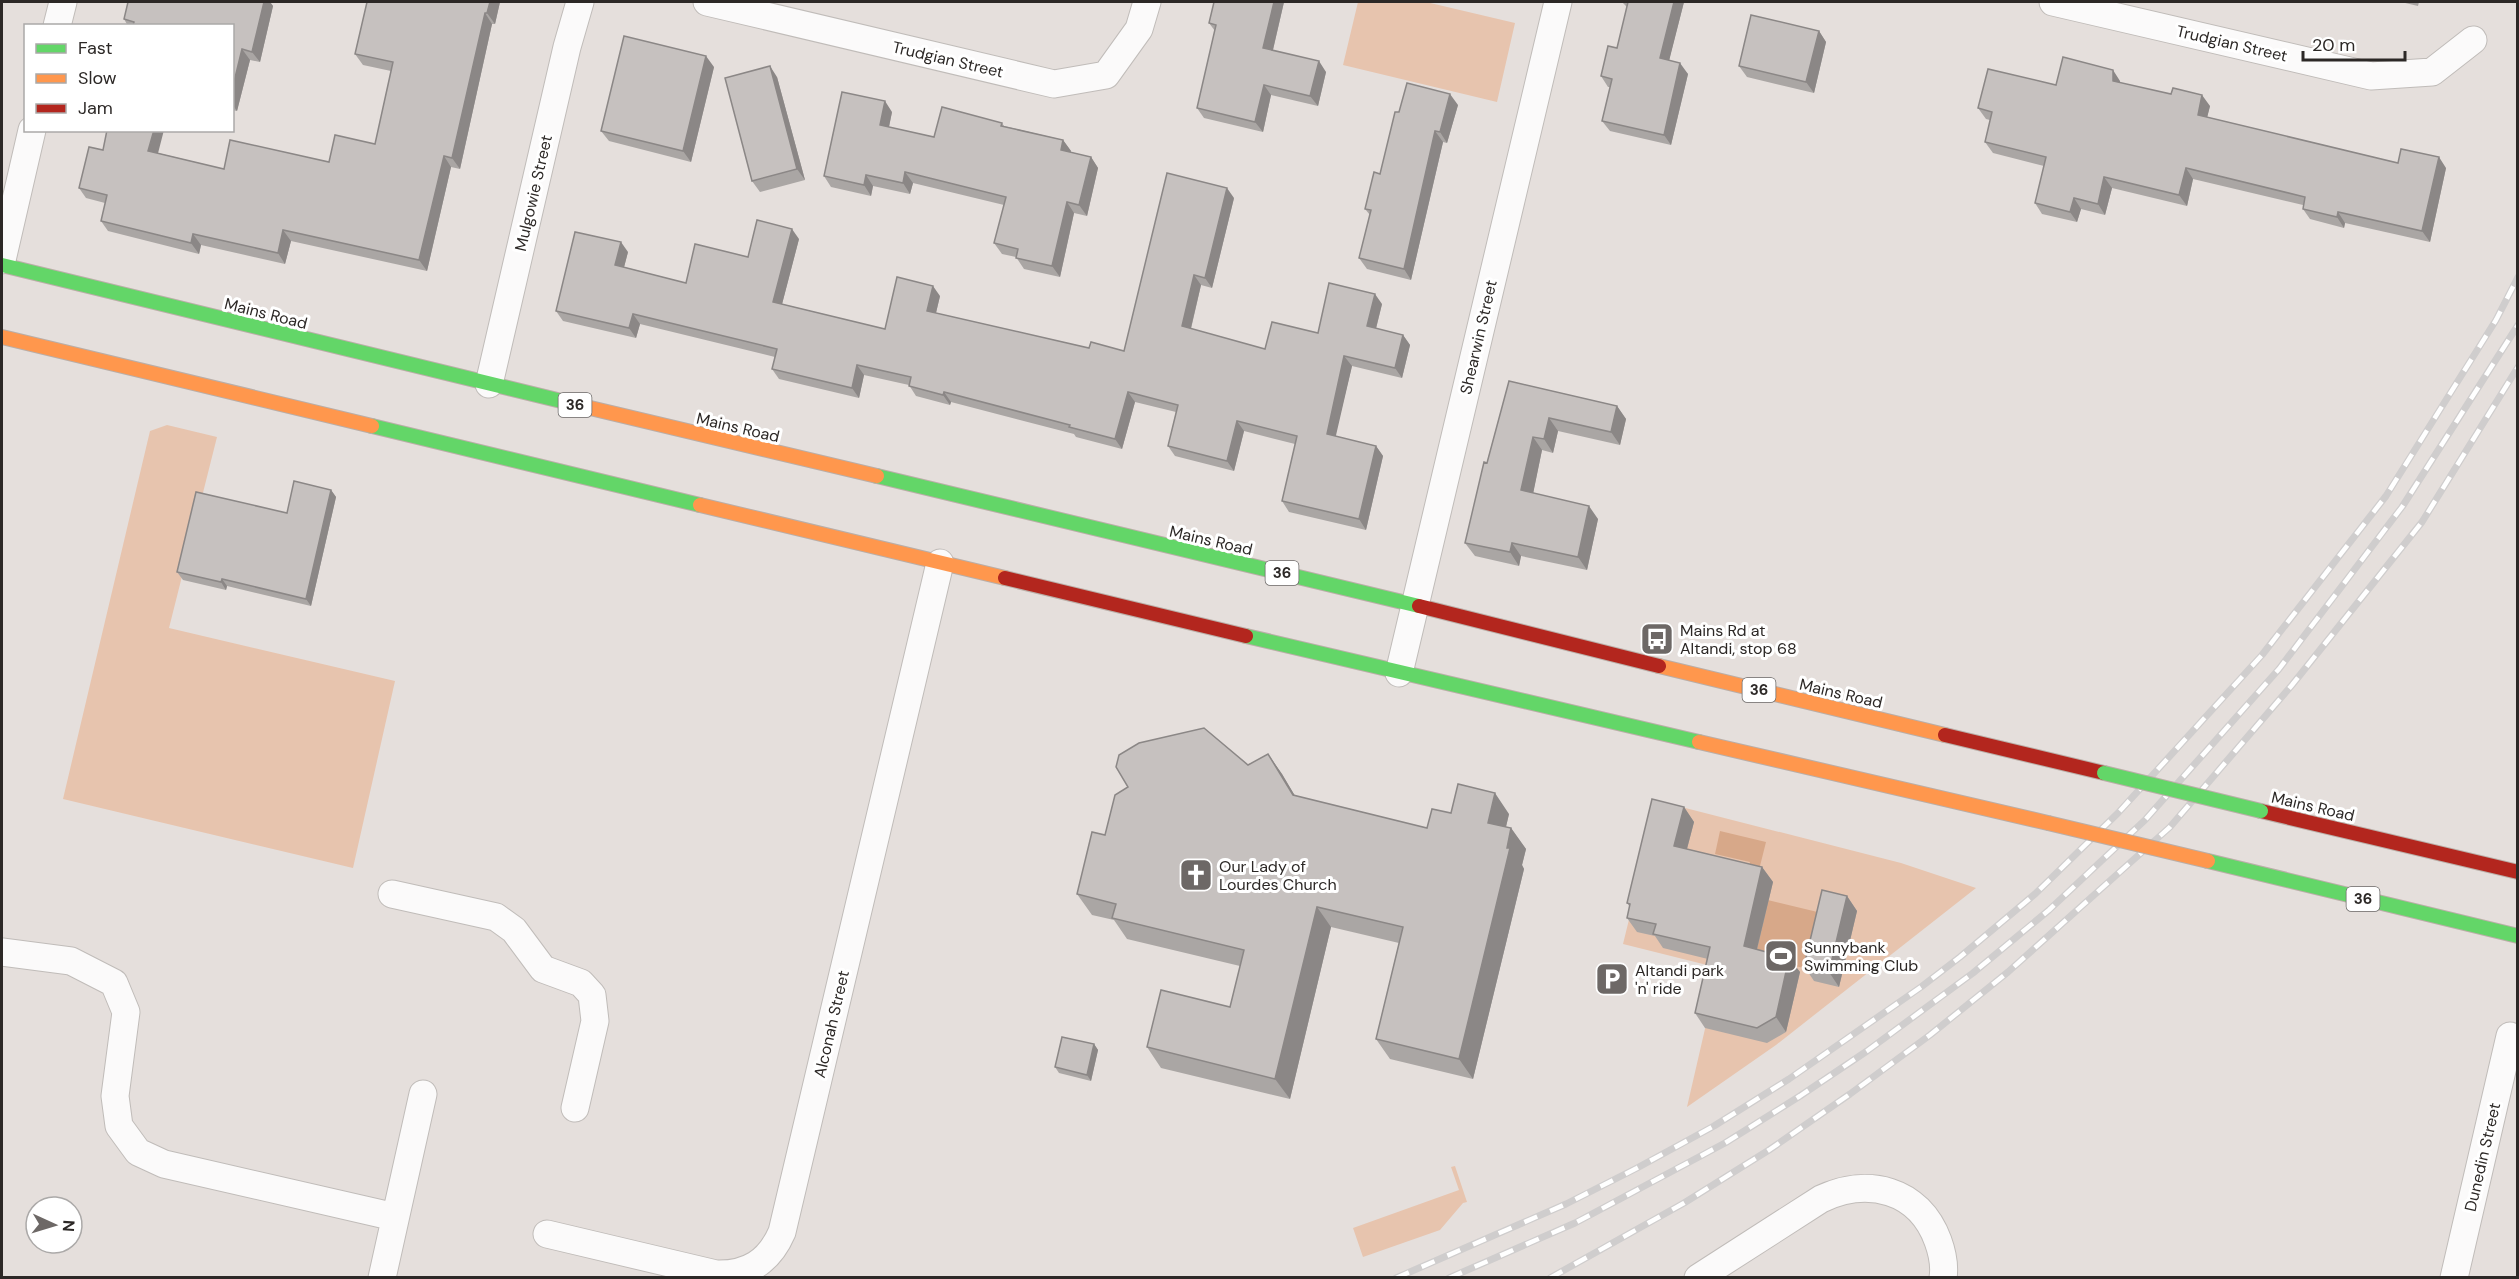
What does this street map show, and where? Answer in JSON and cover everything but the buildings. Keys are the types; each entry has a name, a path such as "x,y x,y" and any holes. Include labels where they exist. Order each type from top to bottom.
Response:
{"main road":[{"name":"Mains Road","path":"2,266 2517,872"},
{"name":"36","path":"2,337 1399,674 2048,823 2517,936"}],"street":[{"path":"58,24 63,2"},
{"name":"Mulgowie Street","path":"489,384 567,47 580,2"},
{"name":"Trudgian Street","path":"707,2 1054,84 1106,75 1139,29 1147,2"},
{"name":"Shearwin Street","path":"1399,674 1558,2"},
{"name":"Trudgian Street","path":"2053,2 2371,76 2432,72 2473,40"},
{"path":"2,260 32,132"},
{"name":"Alconah Street","path":"547,1234 716,1274 732,1275 759,1264 776,1245 782,1233 940,564"},
{"path":"392,894 496,917 514,930 543,969 581,983 592,995 596,1021 575,1108"},
{"path":"2,952 71,961 114,983 126,1012 115,1096 119,1126 138,1152 164,1164 395,1217"},
{"name":"Dunedin Street","path":"2454,1278 2510,1036"},
{"path":"382,1278 423,1094"},
{"path":"1698,1278 1821,1199 1837,1191 1854,1188 1872,1188 1889,1192 1907,1200 1923,1214 1934,1231 1941,1250 1943,1278"}],"shaded area":[{"path":"1358,2 1426,2 1515,23 1497,102 1343,65"},
{"path":"167,425 217,437 169,628 395,681 353,868 63,799 150,431"},
{"name":"Sunnybank Swimming Club","path":"1658,801 1901,863 1976,888 1776,1045 1687,1107 1719,968 1623,944"},
{"path":"1720,831 1766,842 1758,874 1748,872 1750,862 1715,854"},
{"path":"1706,885 1830,915 1816,971 1692,941"},
{"path":"1455,1166 1467,1202 1463,1203 1440,1230 1363,1257 1353,1228 1459,1190 1451,1167"}],"railway":[{"path":"1396,1278 1566,1204 1714,1126 1789,1079 1921,987 2035,894 2118,813 2262,655 2386,496 2496,320 2518,277"},
{"path":"1449,1278 1575,1223 1725,1143 1867,1051 1973,973 2049,910 2145,820 2279,669 2402,507 2518,325"},
{"path":"1550,1278 1684,1203 1769,1150 1850,1094 1930,1035 2008,972 2170,827 2292,685 2422,522 2518,367"}],"traffic: fast":[{"path":"2,265 586,407"},
{"path":"372,426 700,505"},
{"path":"877,476 1419,606"},
{"path":"1246,636 1699,742"},
{"path":"2104,773 2261,811"},
{"path":"2208,861 2518,936"}],"traffic: slow":[{"path":"2,337 372,426"},
{"path":"586,407 877,476"},
{"path":"700,505 1005,578"},
{"path":"1659,666 1945,735"},
{"path":"1699,742 2048,823"},
{"path":"2048,823 2208,861"}],"traffic: jam":[{"path":"1005,578 1246,636"},
{"path":"1419,606 1659,666"},
{"path":"1945,735 2104,773"},
{"path":"2261,811 2518,872"}],"place":[{"name":"Mains Rd at Altandi, stop 68","path":"1657,639"},
{"name":"Our Lady of Lourdes Church","path":"1196,875"},
{"name":"Sunnybank Swimming Club","path":"1781,956"},
{"name":"Altandi park 'n' ride","path":"1612,979"}]}
